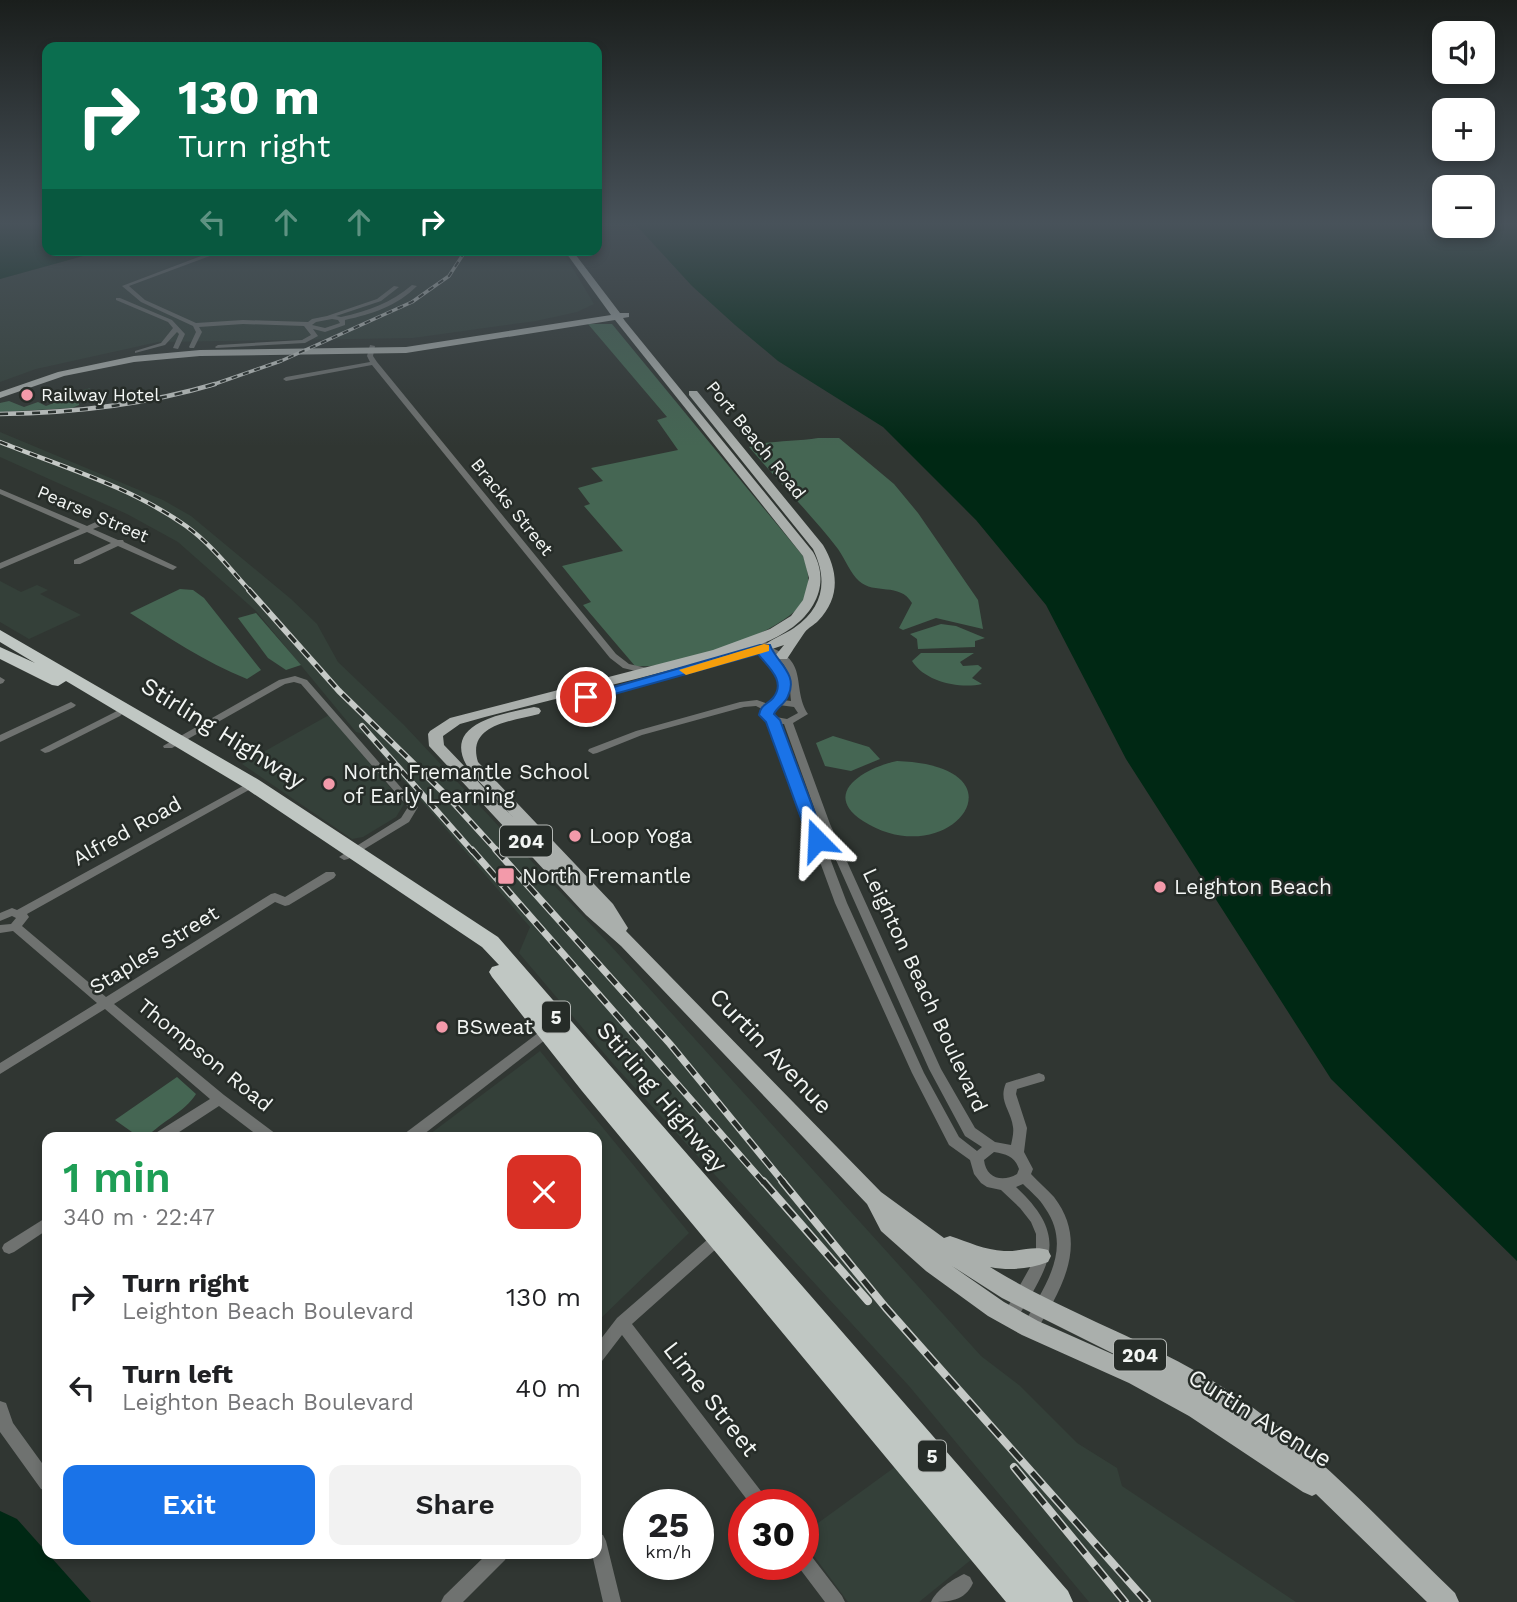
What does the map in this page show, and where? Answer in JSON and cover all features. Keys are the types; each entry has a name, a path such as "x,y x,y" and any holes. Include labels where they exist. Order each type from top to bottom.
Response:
{"highway":[{"name":"Stirling Highway","path":"1,639 117,714 173,743"},
{"name":"Stirling Highway","path":"1,639 246,787 342,861 471,943 555,1028 727,1233 1027,1602"},
{"name":"Stirling Highway","path":"727,1233 1057,1602"}],"main road":[{"name":"Port Beach Road","path":"611,298 815,565 817,577 812,598 798,616 776,632"},
{"name":"Port Beach Road","path":"604,300 621,314 827,561 831,580 829,593 822,607 802,629 765,648"},
{"path":"580,318 601,310 604,300"},
{"path":"0,387 63,367 136,352 218,347 371,349 621,314"},
{"path":"98,365 174,355 454,344 621,314"},
{"path":"0,395 98,365 176,348"},
{"path":"181,361 230,353"},
{"path":"782,656 802,629"},
{"name":"204","path":"648,671 738,647 776,632"},
{"name":"Curtin Avenue","path":"627,942 607,908 471,763 465,748 471,736 491,723 765,648"},
{"name":"Curtin Avenue","path":"648,671 455,721 435,734 437,746 592,911 627,942 874,1198 1026,1312"},
{"name":"Curtin Avenue","path":"874,1198 889,1225 934,1265 1026,1312 1197,1408 1340,1503 1446,1602"},
{"path":"921,1234 997,1261 1013,1263 1041,1256"}],"street":[{"path":"137,298 197,328 243,322 334,328 343,324 341,320"},
{"path":"308,326 382,298"},
{"path":"327,317 341,320 383,308 401,298"},
{"path":"118,299 170,321 182,334 176,348"},
{"path":"133,305 143,302"},
{"path":"218,347 303,342 315,336 308,326"},
{"path":"136,352 163,344 177,328"},
{"path":"192,348 197,328"},
{"name":"Bracks Street","path":"371,349 374,363 613,656 626,666 648,671"},
{"path":"286,379 374,363"},
{"name":"Pearse Street","path":"0,492 89,528 173,567"},
{"path":"0,566 103,522"},
{"path":"77,562 120,542"},
{"path":"772,705 785,681 780,669 764,654 776,632"},
{"path":"738,647 765,648 782,656 794,674 794,694 803,714 788,722 773,720"},
{"path":"173,743 282,682 295,679 304,682 413,807 405,820 342,861"},
{"path":"593,751 639,733 743,704 797,704"},
{"path":"0,739 71,705"},
{"name":"Leighton Beach Boulevard","path":"772,705 767,715 773,720 841,903 918,1073 954,1141 977,1158 977,1167 982,1177 992,1183 1006,1186 1034,1210 1044,1229 1041,1256 1026,1312"},
{"path":"45,750 117,714"},
{"name":"Leighton Beach Boulevard","path":"788,722 825,824 935,1069 970,1132 992,1147 1006,1147 1017,1153"},
{"name":"Alfred Road","path":"20,913 246,787"},
{"name":"Staples Street","path":"0,1069 275,897 285,902 342,861"},
{"path":"0,929 15,927 23,920 20,913 1,915"},
{"name":"Thompson Road","path":"15,927 263,1132"},
{"path":"417,1132 555,1028"},
{"path":"1026,1312 1054,1288 1066,1251 1062,1223 1050,1203 1024,1175 1024,1161 1017,1153 1020,1128 1009,1094 1011,1086 1039,1077"},
{"path":"168,1132 219,1098"},
{"path":"977,1158 992,1147"},
{"path":"1006,1186 1015,1184 1024,1175"},
{"path":"9,1248 42,1226"},
{"path":"602,1349 621,1323 727,1233"},
{"name":"Lime Street","path":"621,1323 749,1489"},
{"path":"0,1408 6,1427 42,1476"},
{"path":"450,1602 494,1559"},
{"path":"601,1559 612,1602"},
{"path":"819,1580 836,1602"},
{"path":"940,1602 964,1583"}],"shaded area":[{"path":"0,298 590,298 594,304 577,312 536,321 413,338 158,342 36,369 0,382"},
{"path":"705,298 1517,298 1517,1261 1331,1079 1126,759 1046,605 976,520 883,427 778,361"},
{"path":"588,324 612,324 803,556 808,577 805,598 795,611 777,624 728,647 701,655 652,666 635,666 583,605 591,602 562,566 623,551 584,506 590,504 578,488 603,481 591,468 678,450 657,420 667,417"},
{"path":"91,388 79,394 79,405 72,408 0,412 0,403 9,401 24,407 38,402 46,406"},
{"path":"0,432 163,500 191,516 291,599 317,624 338,662 404,725 610,945 981,1356 1019,1385 1077,1443 1117,1468 1122,1486 1296,1602 1089,1602 909,1386 614,1065 519,953 530,927 364,734 356,732 256,611 178,542 127,514 0,457"},
{"path":"839,438 894,484 918,513 978,600 983,629 936,618 903,630 899,628 912,603 901,593 865,585 859,581 828,536 749,447"},
{"path":"0,581 21,592 37,585 48,590 40,594 81,615 29,639 0,622"},
{"path":"180,589 193,590 204,598 261,670 247,679 187,649 130,613"},
{"path":"256,613 301,665 286,670 268,658 238,618"},
{"path":"941,624 956,626 985,638 975,641 975,647 918,649 917,639 910,634"},
{"path":"921,653 974,653 960,662 963,666 978,665 982,668 972,678 982,684 954,684 934,679 912,661"},
{"name":"North Fremantle School of Early Learning","path":"329,715 404,804 396,817 363,837 352,839 242,764"},
{"path":"833,736 869,747 880,759 851,771 825,766 816,743"},
{"path":"897,761 938,767 961,780 969,797 963,814 947,828 924,836 895,834 863,821 851,810 846,800 847,791 862,775"},
{"path":"540,1051 689,1233 602,1317 602,1132 433,1132"},
{"path":"177,1077 196,1094 186,1106 152,1132 132,1132 115,1120"},
{"path":"895,1467 972,1559 919,1602 848,1602 819,1563 819,1522"},
{"path":"0,1511 17,1519 42,1547 42,1559 53,1559 91,1602 0,1602"}],"railway":[{"path":"214,384 281,361 418,298"},
{"path":"0,414 109,406 214,384"},
{"path":"209,386 214,384"},
{"path":"0,442 120,489 165,512 204,541 250,591"},
{"path":"249,590 339,691 448,797 498,852"},
{"path":"362,726 473,852"},
{"path":"472,850 764,1183"},
{"path":"496,850 670,1044 784,1183"},
{"path":"763,1181 868,1301"},
{"path":"782,1181 886,1308 1147,1602"},
{"path":"1014,1467 1125,1602"}],"slow traffic":[{"path":"686,670 764,648"}],"place":[{"name":"Railway Hotel","path":"27,395"},
{"name":"North Fremantle School of Early Learning","path":"329,784"},
{"name":"Loop Yoga","path":"575,836"},
{"name":"North Fremantle","path":"506,876"},
{"name":"Leighton Beach","path":"1160,887"},
{"name":"BSweat","path":"442,1027"}],"route":[{"path":"586,697 722,662 765,648 764,654 780,669 785,681 782,694 777,702 768,708 767,715 773,720 817,840"}]}
